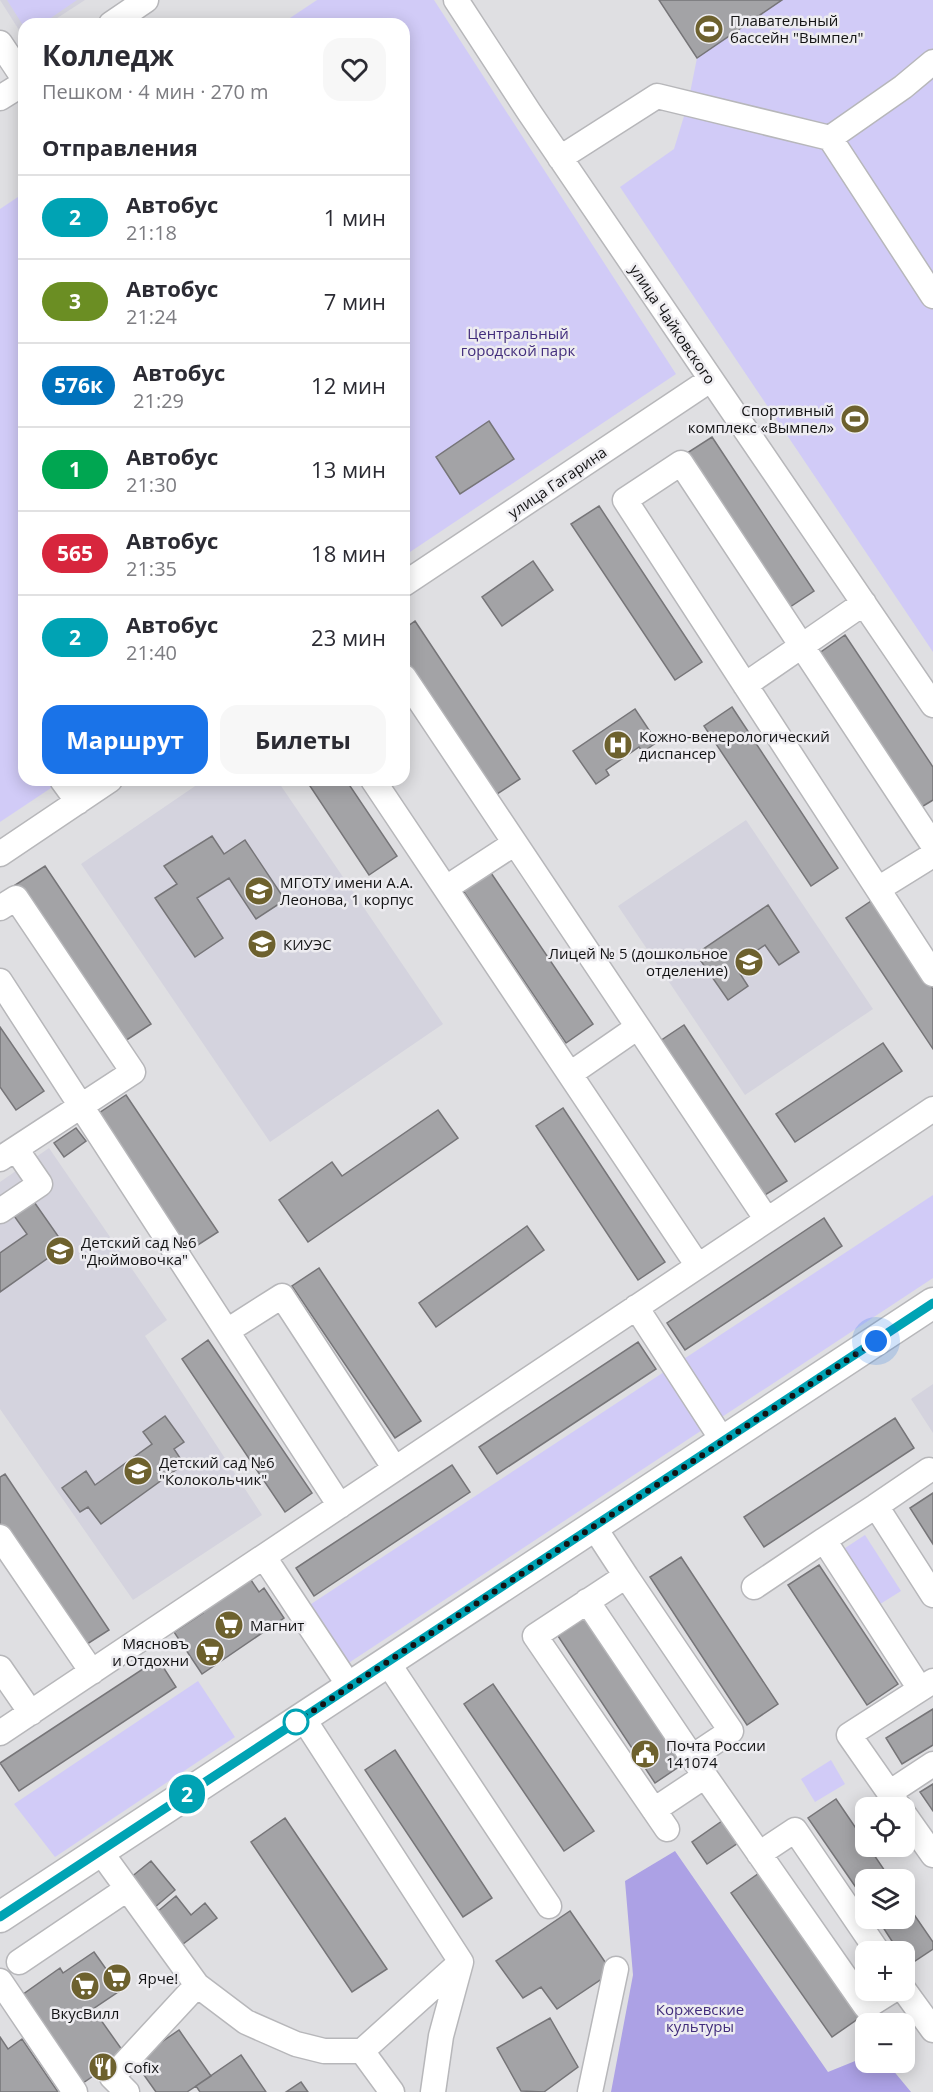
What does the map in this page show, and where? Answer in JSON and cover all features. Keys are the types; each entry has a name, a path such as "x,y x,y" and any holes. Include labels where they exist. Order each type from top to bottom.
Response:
{"main road":[{"path":"0,1917 933,1303"}],"street":[{"path":"120,18 146,0"},
{"name":"улица Чайковского","path":"456,0 710,380 933,705"},
{"path":"0,43 18,72"},
{"path":"830,138 903,87 933,62"},
{"path":"0,98 18,85"},
{"path":"560,158 657,96 830,138 933,296"},
{"name":"улица Гагарина","path":"410,580 710,380"},
{"path":"933,844 681,463 625,500 933,974"},
{"path":"745,685 864,603"},
{"path":"410,685 767,1220"},
{"path":"66,786 78,802"},
{"path":"0,854 101,786"},
{"path":"377,786 698,1266"},
{"path":"446,888 515,843"},
{"path":"878,889 933,855"},
{"path":"0,908 16,898 133,1072 8,1154 40,1184 0,1211"},
{"path":"0,981 340,1506"},
{"path":"570,1074 638,1027"},
{"path":"0,1733 933,1109"},
{"path":"227,1331 282,1296 395,1469"},
{"path":"636,1307 723,1441"},
{"path":"754,1587 929,1470"},
{"path":"876,1506 933,1595"},
{"path":"594,1527 731,1731 654,1810"},
{"path":"0,1537 92,1672"},
{"path":"824,1540 927,1685 849,1735 893,1797"},
{"path":"264,1557 309,1639 350,1687"},
{"path":"626,1576 536,1636 668,1829"},
{"path":"587,1601 855,1991"},
{"path":"387,1664 549,1906"},
{"path":"0,1668 31,1713"},
{"path":"303,1718 461,1962 441,2036 433,2092"},
{"path":"898,1797 933,1764"},
{"path":"759,1854 795,1830 871,1941"},
{"path":"915,1830 933,1855"},
{"path":"100,1851 197,1985 246,2022 296,2044 324,2050 362,2051 461,1962"},
{"path":"19,1962 127,1889"},
{"path":"590,2092 616,1969"},
{"path":"0,1982 75,2092"},
{"path":"127,2092 112,2078 197,1985"},
{"path":"862,2001 866,2007 876,2001"},
{"path":"915,2001 928,2015"},
{"path":"362,2051 392,2092"}],"shaded area":[{"path":"0,0 85,0 57,18 18,18 18,28"},
{"name":"КИУЭС","path":"195,786 281,786 443,1024 270,1142 81,864"},
{"name":"Лицей № 5 (дошкольное отделение)","path":"746,820 873,1009 745,1095 618,906"},
{"path":"49,1148 167,1320 145,1336 262,1515 133,1600 0,1409 0,1182"},
{"path":"933,1384 933,1433 911,1399"}],"green space":[{"path":"7,0 77,0 51,18 18,18"},
{"name":"Центральный городской парк","path":"317,0 434,0 676,374 410,552 410,18 290,18"},
{"name":"Спортивный комплекс «Вымпел»","path":"659,0 933,0 933,652 620,187 674,149 688,103 697,58"},
{"path":"18,197 18,786 54,786 0,822 0,209"},
{"path":"933,1195 933,1278 344,1666 305,1608"},
{"path":"865,1535 901,1591 877,1606 842,1550"},
{"path":"198,1681 235,1737 55,1857 14,1804"},
{"path":"831,1760 845,1784 815,1802 801,1779"},
{"name":"Коржевские культуры","path":"675,1851 828,2072 855,2061 855,2073 895,2073 911,2092 611,2092 633,1975 625,1881"}],"building":[{"name":"Плавательный бассейн \"Вымпел\"","path":"659,0 782,0 697,58"},
{"path":"489,421 514,459 460,494 436,457"},
{"path":"712,437 814,591 787,609 684,455"},
{"path":"599,506 702,662 675,680 571,524"},
{"path":"533,561 553,590 502,626 482,597"},
{"path":"415,621 520,779 494,796 410,668 410,625"},
{"path":"845,635 933,767 933,800 920,808 818,654"},
{"path":"732,707 838,868 811,886 704,726"},
{"name":"Кожно-венерологический диспансер","path":"635,709 657,742 643,752 639,747 606,770 609,775 596,784 573,751"},
{"path":"310,786 350,786 397,856 369,875"},
{"name":"МГОТУ имени А.А. Леонова, 1 корпус","path":"212,836 224,854 245,840 285,900 256,919 229,878 197,898 223,938 195,957 155,898 177,884 164,866"},
{"path":"45,866 151,1024 119,1045 12,887"},
{"path":"489,870 593,1024 566,1043 462,889"},
{"path":"874,899 933,989 933,1049 846,918"},
{"path":"768,905 799,952 779,965 765,945 735,966 748,986 728,1000 696,954"},
{"path":"684,1025 787,1181 757,1200 654,1045"},
{"path":"0,1027 44,1091 16,1110 0,1087"},
{"path":"883,1043 902,1071 795,1142 776,1114"},
{"path":"126,1095 218,1232 187,1252 96,1115"},
{"path":"563,1108 665,1262 638,1280 536,1126"},
{"path":"438,1110 458,1138 308,1242 279,1200 332,1162 342,1176"},
{"path":"76,1128 86,1141 64,1157 54,1143"},
{"path":"32,1199 65,1246 0,1292 0,1253 27,1234 12,1213"},
{"path":"824,1218 842,1246 685,1350 667,1323"},
{"path":"527,1226 544,1250 436,1327 419,1303"},
{"path":"319,1268 421,1421 395,1438 292,1286"},
{"path":"208,1340 312,1493 285,1512 182,1359"},
{"path":"638,1342 656,1369 497,1474 479,1447"},
{"path":"165,1416 184,1442 174,1449 184,1464 101,1524 88,1507 80,1512 62,1488 86,1471 95,1485 152,1444 143,1432"},
{"path":"895,1418 914,1448 764,1547 744,1517"},
{"path":"452,1465 470,1492 314,1596 296,1568"},
{"path":"5,1474 109,1630 81,1648 0,1529 0,1477"},
{"path":"933,1493 933,1544 910,1508"},
{"path":"681,1557 778,1704 747,1725 650,1577"},
{"path":"819,1565 898,1684 867,1705 788,1585"},
{"name":"Магнит","path":"249,1577 259,1592 264,1588 284,1618 202,1674 174,1632 203,1613 201,1609"},
{"path":"585,1618 683,1764 655,1783 558,1636"},
{"path":"158,1659 176,1687 19,1791 0,1763"},
{"path":"493,1684 594,1831 564,1851 464,1704"},
{"path":"933,1709 933,1745 902,1764 886,1738"},
{"path":"395,1750 492,1898 463,1917 365,1770"},
{"path":"933,1784 933,1811 920,1792"},
{"path":"836,1799 855,1827 855,1857 875,1857 884,1869 855,1869 855,1886 808,1818"},
{"path":"285,1818 387,1969 352,1992 251,1842"},
{"path":"722,1821 738,1843 707,1864 692,1842"},
{"path":"151,1861 175,1890 154,1908 130,1878"},
{"path":"762,1871 860,2013 855,2013 855,2021 832,2037 731,1893"},
{"path":"176,1896 191,1915 205,1903 217,1918 183,1944 157,1912"},
{"path":"570,1911 612,1972 557,2009 541,1987 523,1998 496,1961"},
{"path":"915,1916 933,1942 933,1949 915,1961 915,1941 892,1941 884,1929 915,1929"},
{"path":"94,1952 121,1990 93,2009 125,2054 83,2083 22,1995 60,1968 63,1973"},
{"path":"550,2018 578,2067 544,2092 521,2091 497,2048"},
{"path":"179,2030 211,2076 187,2092 156,2092 134,2061"},
{"path":"0,2037 8,2049 22,2039 58,2092 0,2092"},
{"path":"241,2055 266,2092 200,2092 196,2086"},
{"path":"301,2082 308,2092 286,2092"}],"bus line":[{"name":"2","path":"0,1917 933,1303"}],"place":[{"name":"Плавательный бассейн \"Вымпел\"","path":"709,29"},
{"name":"Спортивный комплекс «Вымпел»","path":"855,419"},
{"name":"Кожно-венерологический диспансер","path":"618,745"},
{"name":"МГОТУ имени А.А. Леонова, 1 корпус","path":"259,891"},
{"name":"КИУЭС","path":"262,944"},
{"name":"Лицей № 5 (дошкольное отделение)","path":"749,962"},
{"name":"Детский сад №6 \"Дюймовочка\"","path":"60,1251"},
{"name":"Детский сад №6 \"Колокольчик\"","path":"138,1471"},
{"name":"Магнит","path":"229,1625"},
{"name":"Мясновъ и Отдохни","path":"210,1652"},
{"name":"Почта России 141074","path":"645,1754"},
{"name":"Ярче!","path":"117,1978"},
{"name":"ВкусВилл","path":"85,1986"},
{"name":"Cofix","path":"103,2067"}],"route":[{"path":"296,1722 876,1341"}]}
